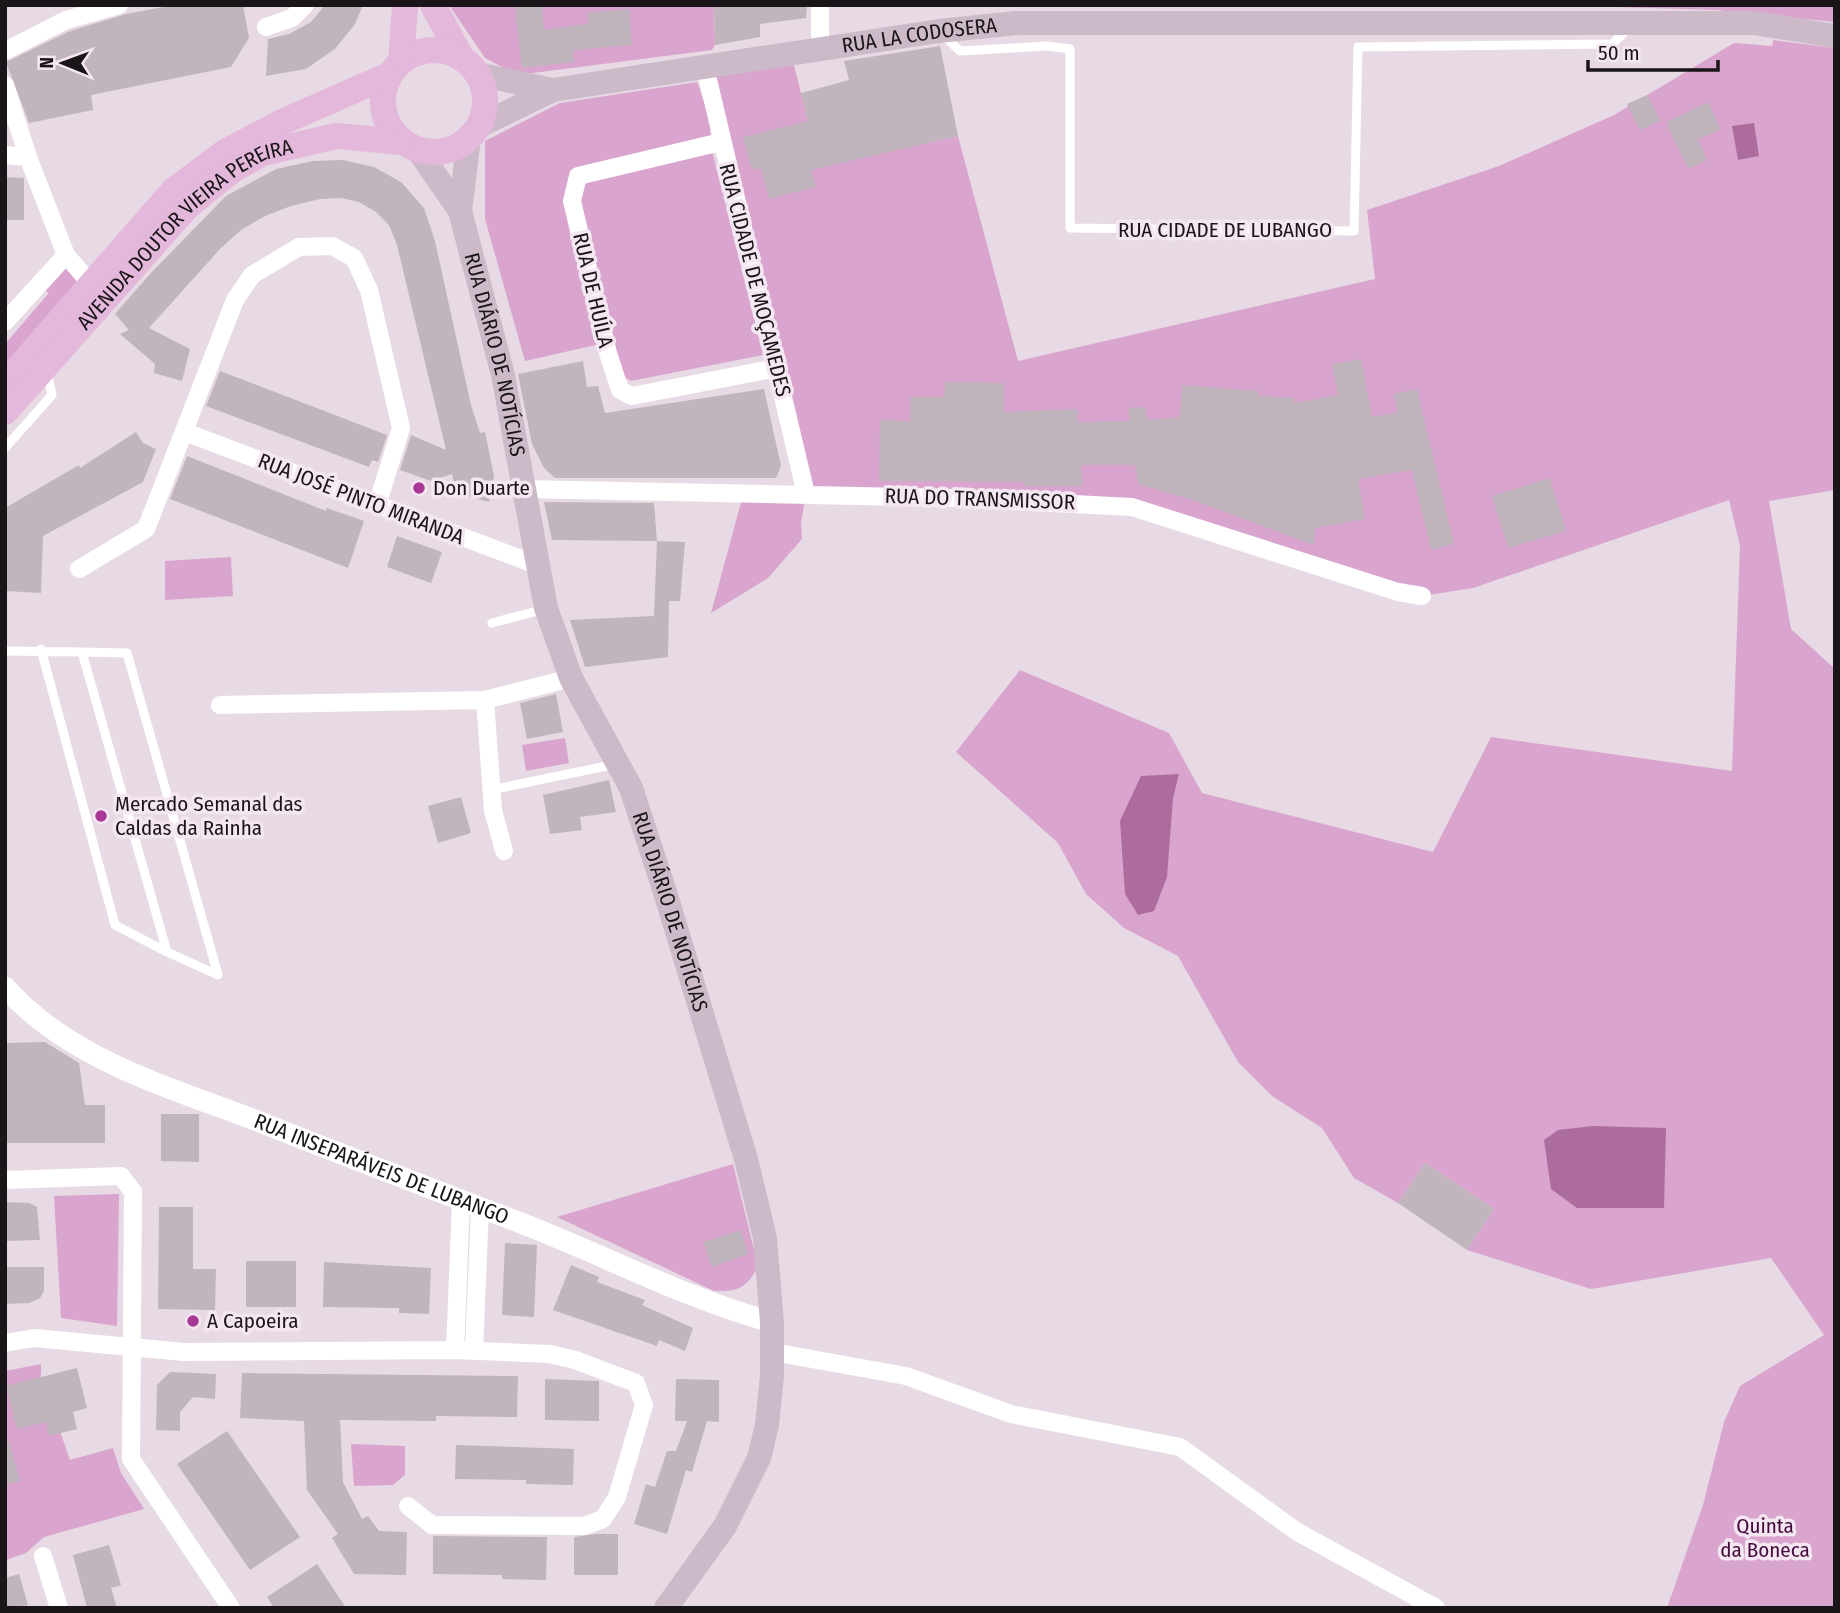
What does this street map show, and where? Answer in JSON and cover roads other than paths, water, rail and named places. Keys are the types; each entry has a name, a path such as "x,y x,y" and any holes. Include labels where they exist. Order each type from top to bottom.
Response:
{"main road":[{"path":"405,5 395,69 383,104 393,132 411,146 460,211"},
{"path":"433,5 469,66 485,101 473,133 460,211"},
{"name":"RUA LA CODOSERA","path":"473,133 553,90 939,31 1017,23 1754,23 1835,36"},
{"path":"395,69 423,51 449,52 469,66"},
{"name":"RUA LA CODOSERA","path":"469,66 553,90"},
{"name":"AVENIDA DOUTOR VIEIRA PEREIRA","path":"5,383 173,191 225,152 395,69"},
{"path":"411,146 445,151 473,133"},
{"name":"AVENIDA DOUTOR VIEIRA PEREIRA","path":"5,412 187,207 234,169 263,153 336,135 411,146"},
{"name":"RUA DIÁRIO DE NOTÍCIAS","path":"460,211 503,375 547,608 571,678 620,764 666,892 757,1198 765,1238 773,1352 771,1400 759,1458 725,1526 666,1608"}],"street":[{"path":"5,51 66,20 119,5"},
{"path":"266,27 292,18 305,5"},
{"path":"820,5 820,50"},
{"name":"RUA CIDADE DE MOÇAMEDES","path":"705,67 806,494"},
{"path":"5,85 66,255 90,283"},
{"name":"RUA DE HUÍLA","path":"721,142 578,176 572,201 608,354 620,390 632,396 777,368"},
{"path":"5,155 29,157"},
{"path":"79,569 146,529 235,300 252,275 299,247 332,246 354,258 369,290 401,428 377,505"},
{"path":"5,322 66,255"},
{"name":"RUA JOSÉ PINTO MIRANDA","path":"185,432 537,565"},
{"name":"RUA DO TRANSMISSOR","path":"524,489 1079,502 1132,507 1398,592 1422,596"},
{"path":"220,705 485,700 571,678"},
{"path":"485,700 491,790 504,852"},
{"name":"RUA INSEPARÁVEIS DE LUBANGO","path":"5,987 28,1010 98,1057 677,1286 719,1307 772,1322"},
{"path":"5,1180 121,1176 133,1192 131,1458 231,1608"},
{"path":"455,1350 470,1204"},
{"path":"470,1204 474,1351"},
{"path":"5,1343 34,1338 184,1352 455,1350 550,1354 575,1360 636,1383 643,1405 617,1497 603,1518 584,1526 432,1525 408,1506"},
{"path":"773,1352 906,1376 1012,1414 1180,1447 1296,1531 1436,1608"},
{"path":"43,1556 59,1608"}],"lane":[{"name":"RUA CIDADE DE LUBANGO","path":"939,31 960,51 1047,46 1070,50 1070,228 1354,231 1358,47 1612,44 1636,22"},
{"path":"5,448 52,395 45,366"},
{"path":"492,623 547,608"},
{"path":"5,650 41,649 127,653 219,975 115,925 41,649"},
{"path":"82,652 167,952"},
{"path":"491,790 620,764"}],"place":[{"name":"Don Duarte","path":"419,488"},
{"name":"Mercado Semanal das Caldas da Rainha","path":"101,816"},
{"name":"A Capoeira","path":"193,1321"}],"park label":[{"name":"Quinta da Boneca","path":"1765,1538"}]}
